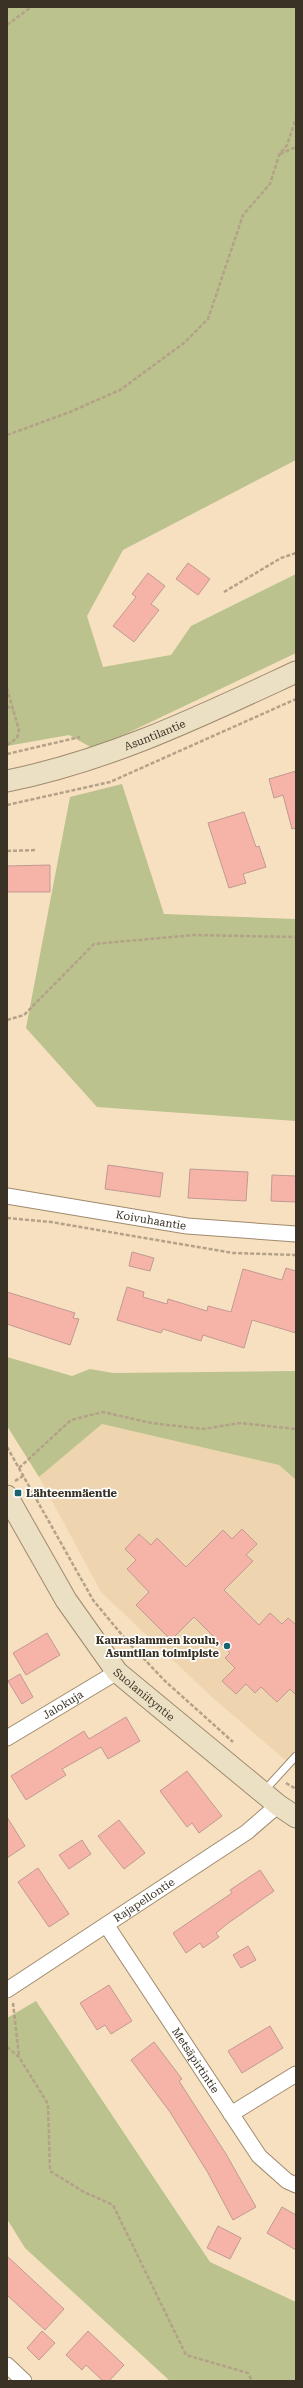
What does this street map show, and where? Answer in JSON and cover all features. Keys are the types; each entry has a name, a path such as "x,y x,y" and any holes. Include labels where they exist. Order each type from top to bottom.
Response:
{"street":[{"name":"Asuntilantie","path":"7,782 86,762 150,739 296,672"},
{"name":"Koivuhaantie","path":"7,1196 187,1226 296,1234"},
{"name":"Suolaniityntie","path":"7,1496 66,1600 117,1672 271,1799 296,1816"},
{"name":"Jalokuja","path":"7,1738 117,1672"},
{"name":"Rajapellontie","path":"9,1989 107,1926 247,1832 271,1799"},
{"name":"Metsäpirtintie","path":"107,1926 259,2156 287,2181 296,2185"},
{"path":"232,2114 296,2074"},
{"path":"7,2365 24,2381"}],"lane":[{"path":"271,1799 277,1777 296,1756"}],"path":[{"path":"7,25 31,7"},
{"path":"7,435 70,412 120,390 184,343 208,319 244,215 270,184 279,154 287,145 296,118"},
{"path":"279,154 296,147"},
{"path":"224,592 280,558 296,553"},
{"path":"7,688 19,730 16,738 7,745"},
{"path":"7,805 110,782 296,699"},
{"path":"7,706 14,711"},
{"path":"7,754 80,737"},
{"path":"7,851 37,850"},
{"path":"7,1020 24,1015 94,944 194,935 296,937"},
{"path":"7,1218 51,1222 233,1253 296,1255"},
{"path":"19,1468 72,1420 102,1412 151,1423 203,1429 240,1423 296,1429"},
{"path":"7,1447 8,1453 19,1468 93,1600 127,1641 165,1680 234,1743"},
{"path":"277,1777 296,1789"},
{"path":"9,1989 19,2057"},
{"path":"7,2047 19,2057 48,2104 50,2171 84,2192 113,2205 186,2355 248,2373 252,2381"}],"shaded area":[{"name":"Kauraslammen koulu, Asuntilan toimipiste","path":"102,1424 279,1465 296,1480 296,1769 215,1700 101,1592 39,1477"}],"green space":[{"path":"7,7 296,7 296,460 123,550 87,616 103,667 171,655 191,626 296,574 296,653 94,749 69,735 7,746"},
{"path":"122,784 164,914 296,919 296,1121 97,1107 26,1028 70,797"},
{"path":"7,1357 72,1376 90,1369 113,1373 296,1371 296,1480 279,1465 102,1424 39,1477 7,1426"},
{"path":"36,2001 210,2262 296,2302 296,2381 170,2381 25,2248 7,2219 7,2018"}],"building":[{"path":"188,563 210,579 198,595 176,579"},
{"path":"148,573 165,586 151,604 159,610 134,642 113,626 136,597 132,594"},
{"path":"296,771 296,828 292,829 283,795 274,798 269,779"},
{"path":"244,812 256,847 259,846 266,867 243,874 246,883 229,888 208,823"},
{"path":"50,865 50,892 7,892 7,866"},
{"path":"108,1165 163,1173 160,1197 105,1189"},
{"path":"190,1169 248,1172 246,1201 188,1198"},
{"path":"272,1175 296,1176 296,1202 271,1201"},
{"path":"132,1252 154,1258 150,1271 129,1266"},
{"path":"286,1268 296,1271 296,1333 252,1320 244,1348 203,1335 201,1341 163,1329 161,1333 117,1320 127,1287 144,1292 143,1297 167,1304 168,1299 207,1311 208,1306 231,1312 243,1269 282,1280"},
{"path":"7,1292 75,1313 73,1318 79,1319 70,1345 7,1324"},
{"path":"242,1529 257,1544 246,1555 253,1561 224,1590 259,1625 270,1613 282,1624 288,1618 296,1625 296,1695 290,1689 277,1702 261,1687 255,1693 246,1684 236,1694 222,1681 235,1668 225,1658 230,1653 194,1617 171,1640 136,1605 149,1592 127,1569 136,1560 125,1549 139,1534 151,1545 157,1538 186,1567 223,1530 232,1539"},
{"path":"47,1633 60,1655 26,1675 13,1653"},
{"path":"20,1674 33,1697 22,1704 8,1681"},
{"path":"126,1717 140,1741 108,1759 101,1747 62,1769 66,1775 26,1800 11,1776 84,1731 89,1739"},
{"path":"187,1771 222,1816 199,1833 192,1823 187,1827 160,1791"},
{"path":"7,1817 25,1846 7,1858"},
{"path":"119,1820 145,1853 124,1869 98,1836"},
{"path":"82,1840 91,1854 69,1869 59,1855"},
{"path":"38,1868 69,1914 49,1927 18,1882"},
{"path":"260,1870 274,1891 216,1933 219,1937 203,1948 200,1943 186,1953 173,1933 232,1893 230,1890"},
{"path":"248,1946 256,1960 241,1968 233,1955"},
{"path":"109,1985 132,2021 111,2034 105,2025 97,2030 80,2003"},
{"path":"270,2026 283,2048 242,2073 228,2051"},
{"path":"154,2042 182,2079 179,2081 226,2154 256,2207 233,2220 208,2173 170,2112 131,2060"},
{"path":"282,2207 296,2215 296,2250 267,2233"},
{"path":"218,2226 241,2238 230,2259 207,2248"},
{"path":"7,2256 64,2309 45,2330 7,2295"},
{"path":"42,2331 55,2343 39,2360 27,2348"},
{"path":"88,2331 124,2365 109,2381 103,2381 86,2365 82,2370 66,2355"}],"place":[{"name":"Lähteenmäentie","path":"18,1493"},
{"name":"Kauraslammen koulu, Asuntilan toimipiste","path":"227,1646"}]}
